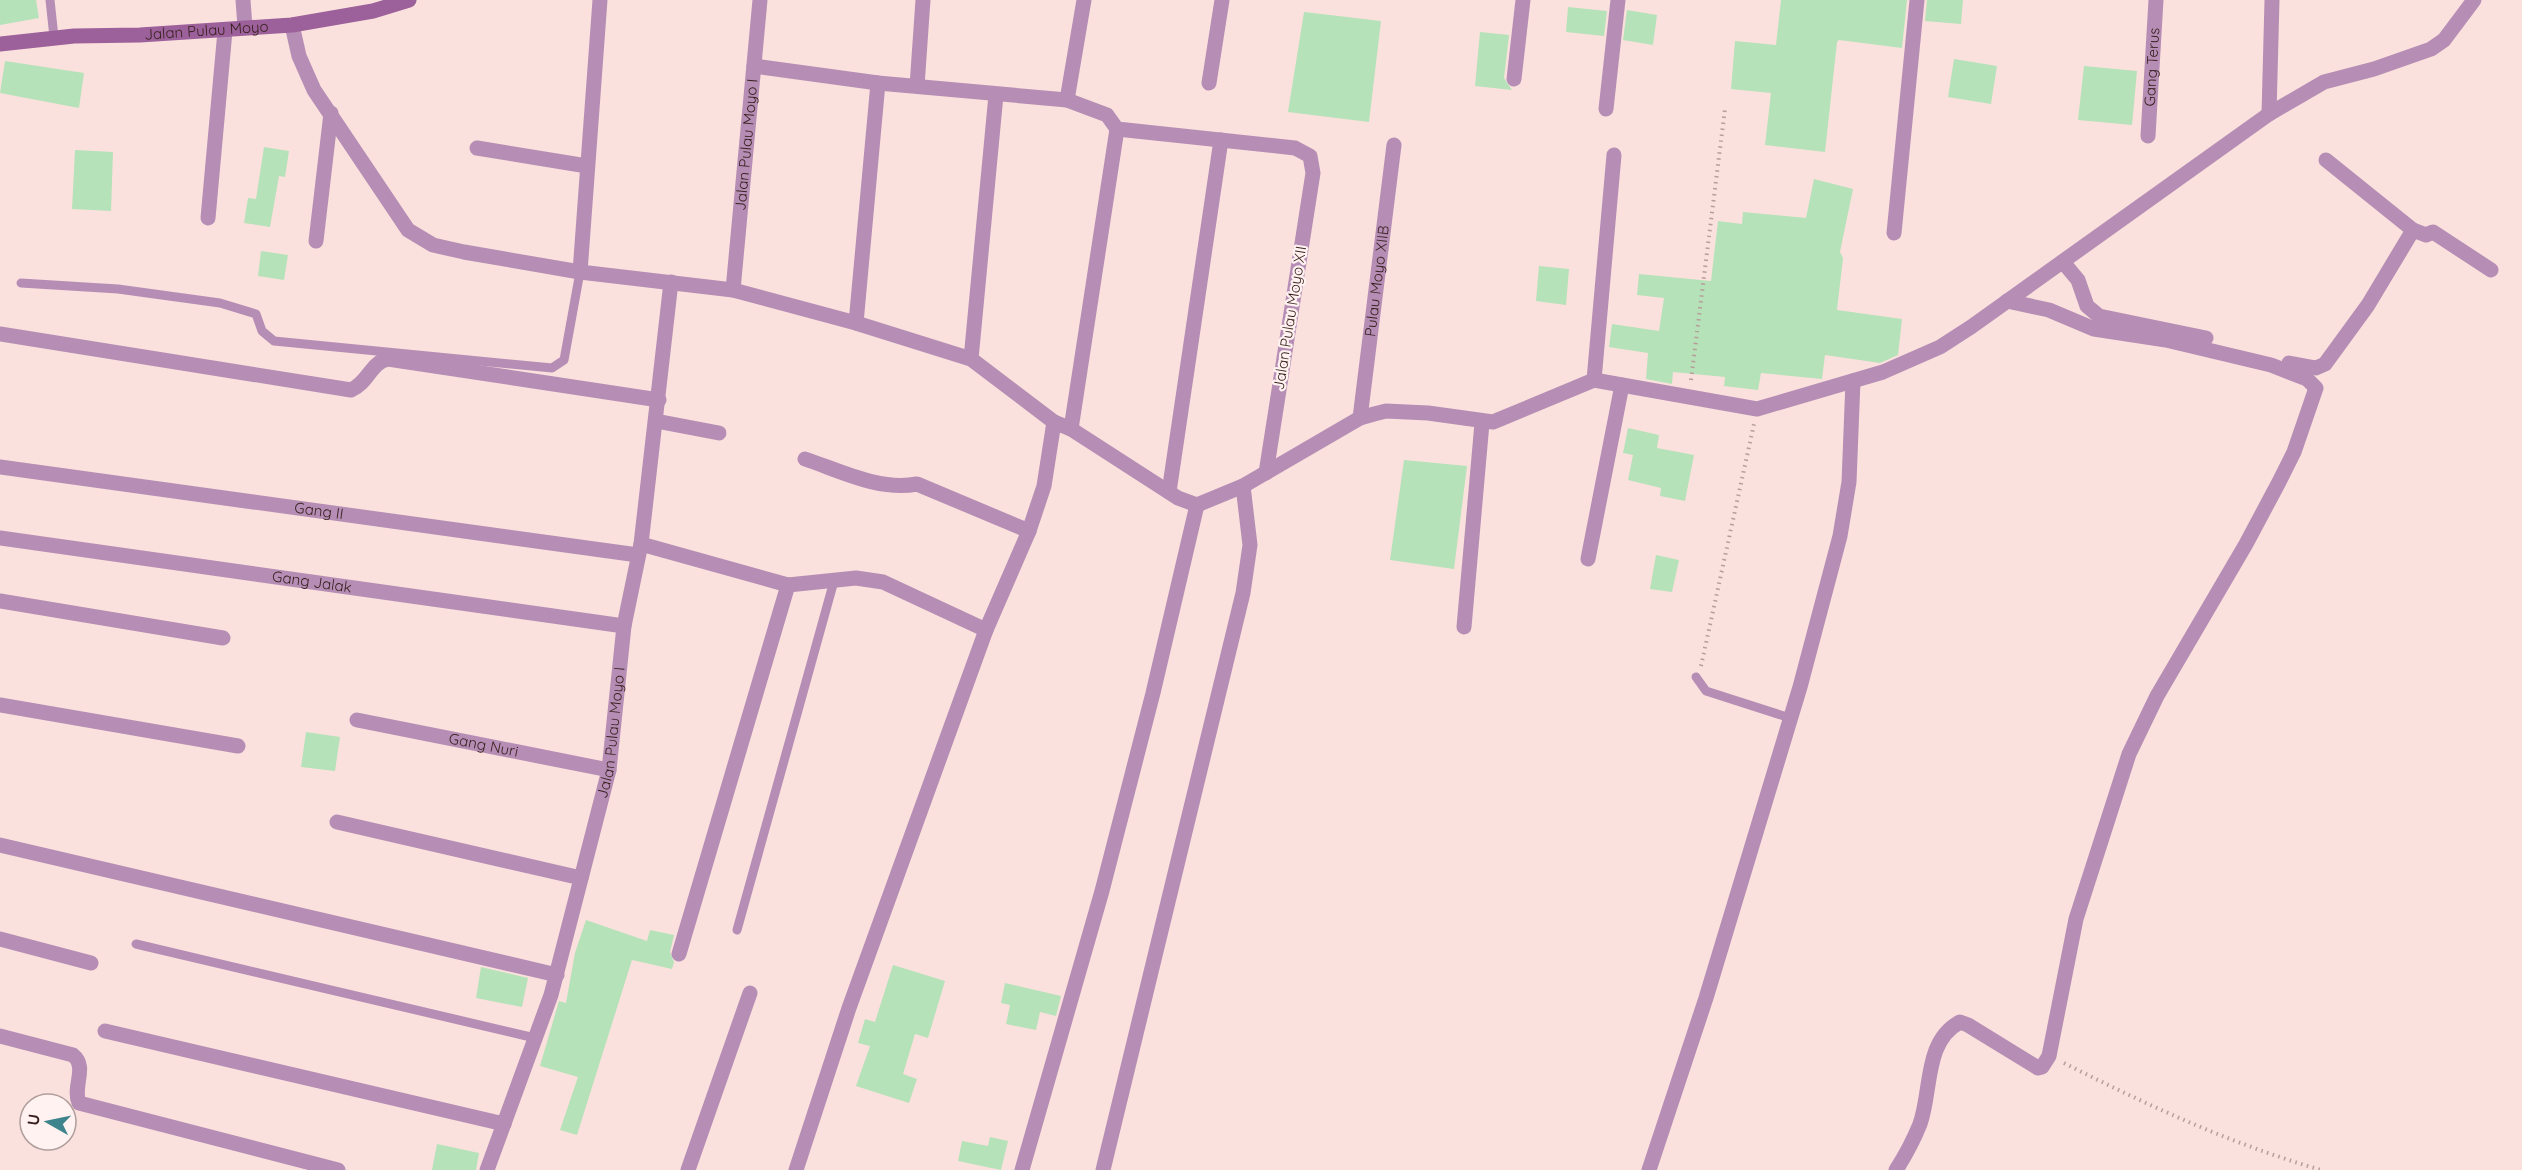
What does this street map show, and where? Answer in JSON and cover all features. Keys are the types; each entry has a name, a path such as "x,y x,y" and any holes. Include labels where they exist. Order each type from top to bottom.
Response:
{"street":[{"path":"243,0 246,27"},
{"name":"Jalan Pulau Moyo","path":"0,44 54,37 225,31 246,27 292,25 373,11 409,0"},
{"path":"580,272 600,0"},
{"name":"Jalan Pulau Moyo I","path":"733,290 760,0"},
{"path":"917,86 923,0"},
{"path":"1067,100 1084,0"},
{"path":"1209,82 1222,0"},
{"path":"1514,78 1522,0"},
{"path":"1606,109 1618,0"},
{"path":"1894,233 1917,0"},
{"name":"Gang Terus","path":"2148,136 2156,0"},
{"path":"2269,114 2272,0"},
{"path":"1464,627 1481,432 1493,422 1594,380 1688,399 1758,409 1883,372 1940,347 2007,301 2069,270 2269,114 2324,82 2374,69 2431,49 2444,40 2474,0"},
{"path":"292,25 306,74 314,90 408,230 426,241 464,252 580,272 733,290 856,323 972,359 1054,428 1071,429 1168,492 1197,506 1243,486 1360,418 1386,411 1428,413 1481,432"},
{"path":"208,218 225,31"},
{"path":"754,66 878,83 1067,100 1107,115 1117,129 1071,429"},
{"path":"856,323 878,83"},
{"path":"972,359 996,95"},
{"path":"316,241 331,113"},
{"path":"1117,129 1221,140 1168,492"},
{"name":"Jalan Pulau Moyo XII","path":"1221,140 1295,148 1310,156 1313,163 1266,473"},
{"name":"Pulau Moyo XIIB","path":"1360,418 1394,145"},
{"path":"477,148 587,166"},
{"path":"1594,380 1614,155"},
{"path":"2326,160 2413,230 2426,235 2433,232 2491,270"},
{"path":"2069,270 2087,306 2108,320 2168,328 2304,367 2319,368 2325,364 2368,305 2413,230"},
{"name":"Jalan Pulau Moyo I","path":"488,1170 557,975 609,770 624,626 639,550 659,400 671,282"},
{"path":"1896,1170 1920,1122 1932,1064 1940,1040 1950,1028 1960,1022 1968,1025 2038,1068 2044,1065 2049,1056 2076,919 2129,754 2157,696 2246,544 2279,482 2294,452 2316,388 2307,379 2271,365 2166,340 2094,329 2049,310 2007,301"},
{"path":"0,334 351,390 364,383 379,362 388,359 659,400"},
{"path":"1649,1170 1706,998 1791,718 1840,536 1849,482 1853,381"},
{"path":"1588,559 1622,385"},
{"path":"656,422 719,433"},
{"path":"796,1170 849,1008 986,630 1029,531 1044,486 1054,428"},
{"path":"805,459 881,484 899,487 917,484 1029,531"},
{"name":"Gang II","path":"0,467 639,550 788,585"},
{"path":"1103,1170 1243,592 1250,545 1243,486"},
{"path":"1022,1170 1102,891 1153,693 1197,506"},
{"name":"Gang Jalak","path":"0,538 624,626"},
{"path":"679,954 788,585 856,578 883,582 986,630"},
{"path":"0,602 224,638"},
{"path":"0,705 238,746"},
{"name":"Gang Nuri","path":"357,720 609,770"},
{"path":"337,822 581,879"},
{"path":"0,845 557,975"},
{"path":"0,939 91,963"},
{"path":"688,1170 750,993"},
{"path":"105,1031 504,1124"},
{"path":"0,1036 77,1058 80,1066 77,1090 79,1103 338,1170"}],"lane":[{"path":"50,0 54,37"},
{"path":"21,283 118,290 220,303 256,314 262,332 274,341 552,368 564,360 580,272"},
{"path":"737,930 834,581"},
{"path":"1696,677 1706,691 1791,718"},
{"path":"136,944 535,1038"}],"path":[{"path":"1688,399 1725,109"},
{"path":"1696,677 1701,668 1758,409"},
{"path":"2049,1056 2148,1106 2245,1147 2321,1170"}],"building":[{"path":"0,0 36,0 39,18 0,25"},
{"path":"1781,0 1907,0 1902,48 1839,40 1837,42 1825,152 1765,145 1771,93 1731,89 1735,41 1776,45"},
{"path":"1927,0 1963,0 1961,24 1925,21"},
{"path":"1568,7 1607,11 1604,36 1566,32"},
{"path":"1627,10 1657,15 1653,45 1623,40"},
{"path":"1304,12 1381,21 1369,122 1288,112"},
{"path":"1480,32 1509,35 1504,78 1512,90 1475,86"},
{"path":"1954,59 1997,66 1991,104 1948,97"},
{"path":"5,61 84,73 79,108 0,93"},
{"path":"2084,66 2137,71 2132,125 2078,120"},
{"path":"264,147 289,151 285,177 279,176 270,227 244,223 248,198 256,199"},
{"path":"75,150 113,152 111,211 72,209"},
{"path":"1814,179 1853,189 1840,252 1843,258 1837,310 1902,319 1898,355 1880,363 1825,355 1822,379 1761,373 1758,390 1724,386 1725,377 1673,372 1672,384 1646,379 1648,353 1609,347 1612,324 1659,331 1664,298 1637,295 1639,274 1711,281 1718,221 1742,224 1743,212 1806,218"},
{"path":"261,251 288,255 284,280 258,276"},
{"path":"1539,266 1569,269 1566,305 1536,301"},
{"path":"1628,428 1659,435 1657,448 1694,455 1685,501 1660,496 1661,488 1628,480 1633,455 1623,453"},
{"path":"1404,460 1467,466 1454,569 1390,560"},
{"path":"1656,555 1679,560 1672,592 1650,589"},
{"path":"306,732 340,737 335,771 301,767"},
{"path":"586,920 647,941 650,930 674,935 670,952 674,962 672,969 632,960 577,1135 560,1130 578,1077 540,1066 559,1001 566,1003 575,953"},
{"path":"893,965 945,981 928,1038 915,1034 903,1074 917,1079 909,1103 856,1086 870,1046 858,1043 865,1019 875,1022"},
{"path":"481,967 528,978 522,1007 476,998"},
{"path":"1005,983 1061,996 1056,1016 1040,1012 1036,1030 1006,1024 1010,1005 1001,1003"},
{"path":"990,1137 1008,1141 1001,1170 958,1161 962,1141 988,1146"},
{"path":"437,1144 479,1153 476,1170 432,1170"}]}
